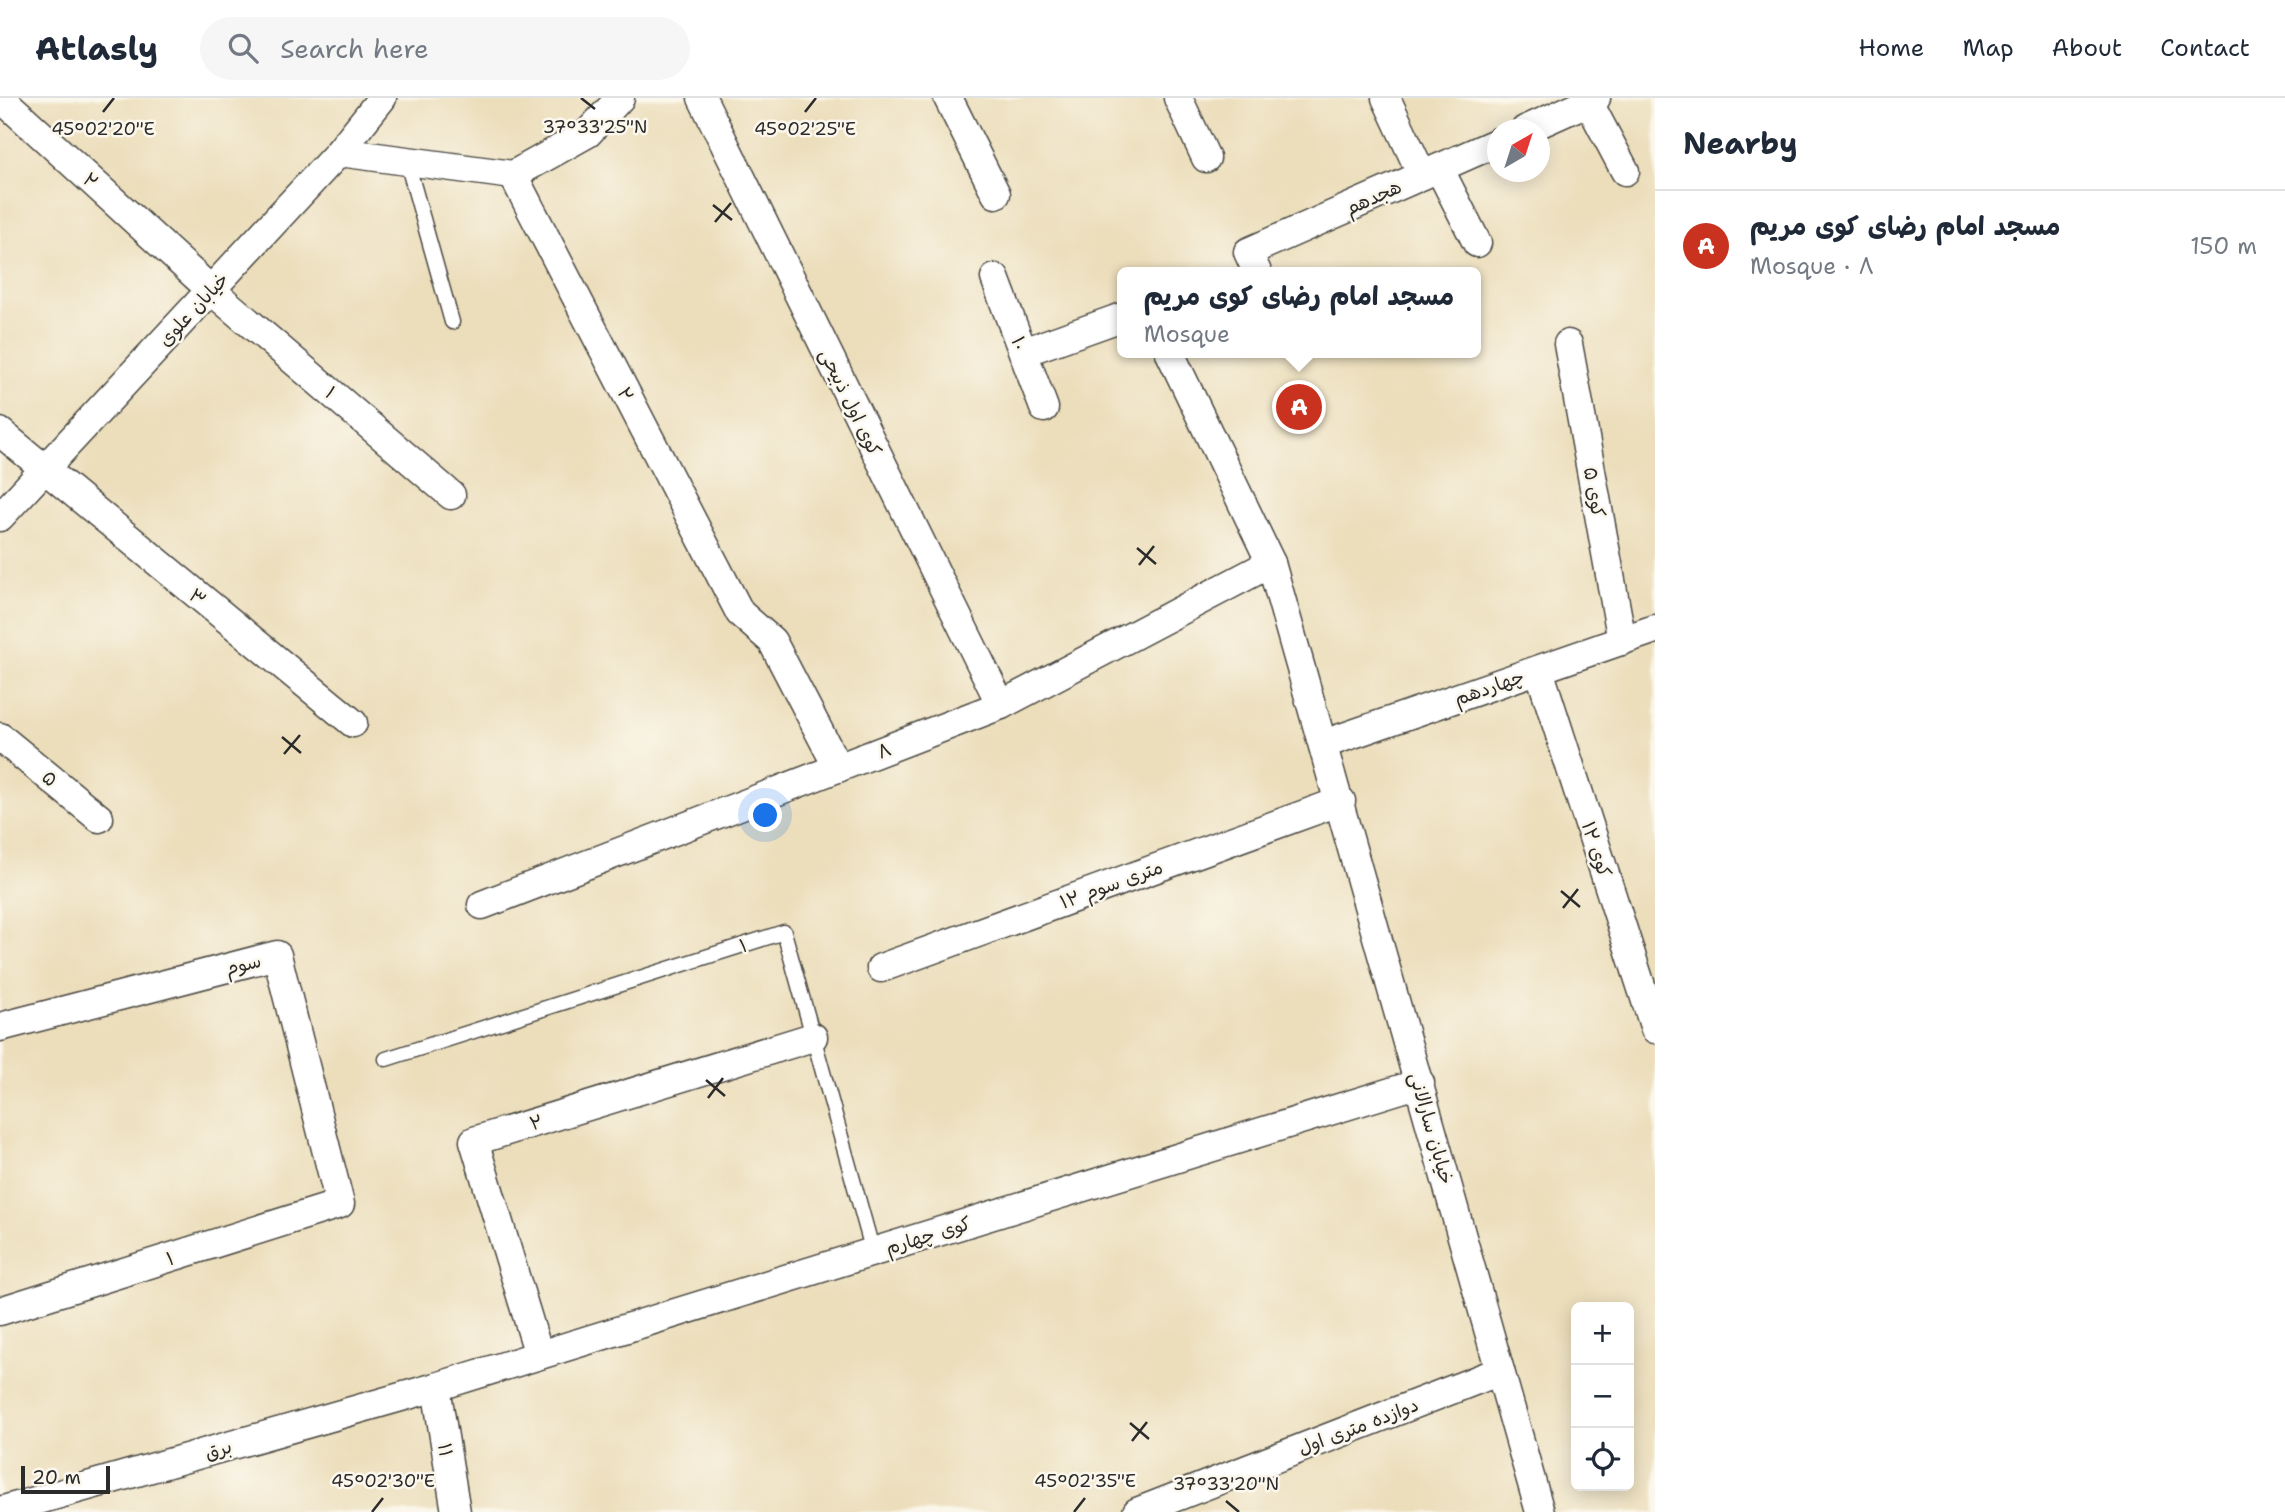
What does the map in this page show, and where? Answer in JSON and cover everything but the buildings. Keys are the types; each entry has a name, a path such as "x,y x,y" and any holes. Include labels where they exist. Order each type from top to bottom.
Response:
{"street":[{"name":"۲","path":"1,98 211,290"},
{"name":"خیابان علوی","path":"0,517 339,152 382,98"},
{"path":"339,152 513,175 588,133 620,98"},
{"name":"کوی اول ذبیحی","path":"702,98 1001,705"},
{"path":"948,98 996,194"},
{"path":"1178,98 1206,158"},
{"path":"1386,98 1477,243"},
{"path":"1550,119 1592,100 1625,171"},
{"name":"هجدهم","path":"1252,262 1431,171 1487,146"},
{"name":"۲","path":"513,175 740,613 772,642 838,768"},
{"name":"۱۰","path":"995,278 1044,408"},
{"name":"۱","path":"211,290 451,495"},
{"path":"1024,352 1117,319"},
{"name":"کوی ۵","path":"1568,344 1622,641"},
{"name":"خیابان سارالانی","path":"1172,358 1271,563 1341,801 1540,1512"},
{"name":"۳","path":"0,432 353,723"},
{"name":"۸","path":"482,905 1001,705 1271,563"},
{"name":"چهاردهم","path":"1324,744 1655,629"},
{"name":"کوی ۱۲","path":"1539,670 1655,1029"},
{"name":"۵","path":"0,737 99,818"},
{"name":"۱۲ متری سوم","path":"881,968 1341,801"},
{"name":"سوم","path":"0,1027 277,955 340,1205"},
{"name":"۲","path":"540,1355 474,1141 813,1037"},
{"name":"کوی چهارم","path":"436,1387 1420,1083"},
{"name":"۱","path":"0,1311 340,1205"},
{"name":"دوازده متری اول","path":"1137,1512 1500,1371"},
{"name":"برق","path":"0,1511 436,1387"},
{"name":"۱۱","path":"436,1387 456,1512"}],"lane":[{"path":"407,162 452,322"},
{"name":"۱","path":"386,1059 784,932 873,1252"}],"place":[{"name":"مسجد امام رضای کوی مریم","path":"1299,407"}]}
